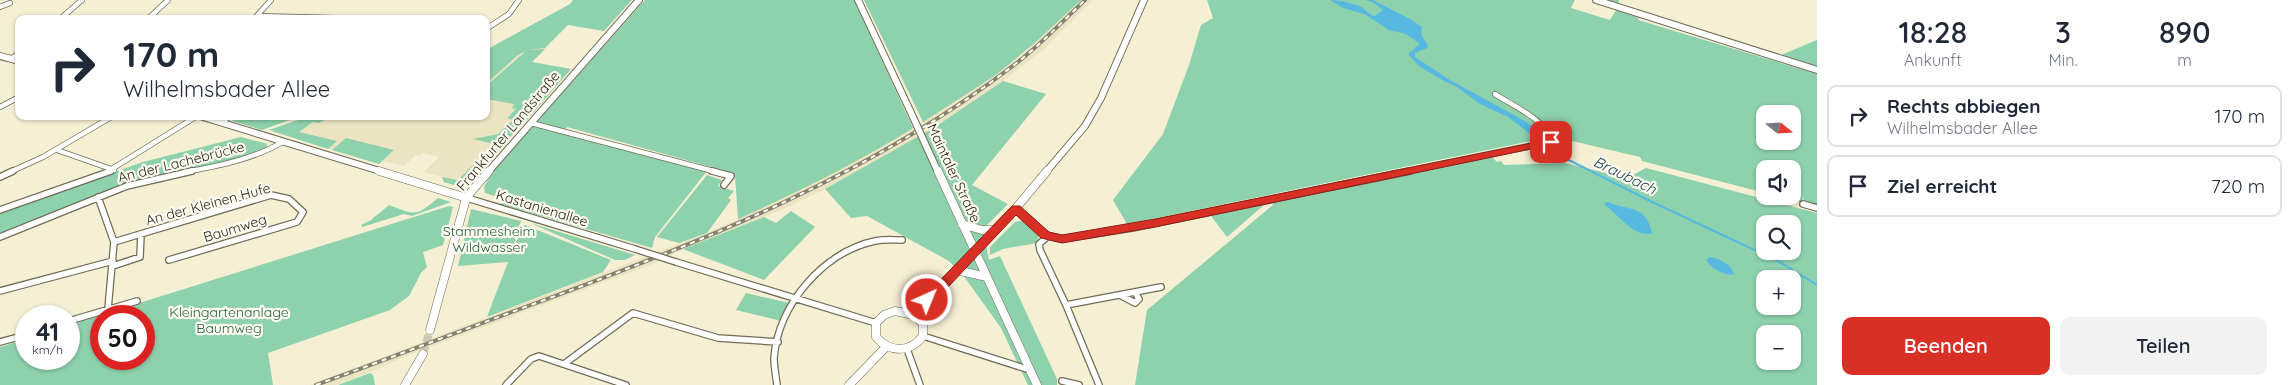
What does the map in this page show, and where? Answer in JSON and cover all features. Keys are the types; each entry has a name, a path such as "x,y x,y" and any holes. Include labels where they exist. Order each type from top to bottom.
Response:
{"main road":[{"name":"Frankfurter Landstraße","path":"430,330 466,198 474,186 639,0"},
{"name":"Maintaler Straße","path":"858,0 1037,385"},
{"path":"914,315 1048,172 1096,110 1144,0"},
{"path":"1596,0 1817,70"},
{"name":"Kastanienallee","path":"213,120 466,198"},
{"path":"962,224 982,230 994,230"},
{"path":"956,270 987,277"},
{"path":"895,311 903,311 914,315 923,324 923,336 917,344 907,349 896,350 886,347 876,337 876,323 884,315 895,311"},
{"path":"849,385 886,347"},
{"path":"405,385 423,354"}],"street":[{"path":"65,15 82,0"},
{"path":"152,15 168,0"},
{"path":"258,15 271,0"},
{"path":"490,27 510,12 519,0"},
{"path":"0,8 10,3"},
{"path":"1016,208 1047,237 1062,239 1132,228 1544,144 1553,140 1551,133 1538,122 1495,94"},
{"path":"0,108 15,99"},
{"path":"0,177 57,150 106,120"},
{"path":"0,210 114,170 192,120"},
{"path":"531,123 731,176 724,185"},
{"name":"An der Lachebrücke","path":"0,236 98,197 151,179 222,165 266,151 283,142"},
{"path":"57,150 114,170"},
{"name":"An der Kleinen Hufe","path":"114,242 271,195 278,195 292,201 303,212"},
{"path":"98,197 114,242 108,305"},
{"name":"Kastanienallee","path":"466,198 876,323"},
{"path":"1803,204 1817,208"},
{"name":"Baumweg","path":"169,260 296,222 303,212"},
{"path":"0,291 140,257 141,234"},
{"path":"1047,237 1038,247 1066,305 1099,385"},
{"path":"776,385 774,370 778,342 796,299 816,273 846,251 878,240 902,240"},
{"path":"1066,305 1161,287"},
{"path":"1120,295 1130,302 1137,303 1139,300 1135,292"},
{"path":"122,305 137,301"},
{"path":"564,364 633,313 718,338 778,342"},
{"path":"923,336 1030,370"},
{"path":"0,342 15,338"},
{"path":"907,349 920,385"},
{"path":"506,385 536,356 626,385"},
{"path":"1062,381 1079,385"}],"shaded area":[{"path":"1081,0 1093,0 1044,49 1003,81 935,127 825,189 786,208 683,249 658,262 411,354 336,385 310,385 707,233 786,197 882,147 996,75 1038,40"},
{"path":"540,21 568,25 532,62 571,69 527,120 461,187 444,182 442,177 424,172 439,157 423,153 420,156 416,155 404,166 382,161 379,164 269,130 298,120 490,120 490,48"}],"green space":[{"path":"573,0 632,0 604,31 568,25 545,48 527,50 545,49 532,62 571,69 527,120 461,187 444,182 442,177 458,180 494,144 473,139 498,134 513,120 507,118 516,109 512,108 514,104 490,100 490,82 526,51 518,55 490,80 490,48 570,4"},
{"path":"645,0 854,0 913,128 827,176 738,219 735,175 733,173 567,127 564,131 707,171 655,237 652,248 500,204 503,201 498,197 485,193 484,187 493,171"},
{"path":"864,0 1081,0 1038,40 996,75 923,122"},
{"path":"1207,0 1575,0 1571,8 1610,20 1616,10 1639,18 1638,20 1817,74 1817,207 1803,204 1804,195 1801,203 1801,160 1756,160 1756,191 1642,161 1640,157 1551,136 1549,140 1533,142 1534,144 1142,225 1140,223 1531,142 1127,224 1113,200 1163,134 1189,65 1201,25 1213,18"},
{"path":"1604,0 1619,0 1618,4 1781,55 1817,40 1817,68"},
{"path":"1003,81 1046,94 972,185 1008,204 983,229 989,260 1000,256 1057,379 1057,385 1028,385 1001,328 963,275 949,261 867,216 851,218 825,189 935,127"},
{"path":"232,120 290,120 262,130"},
{"path":"298,120 325,120 319,123 313,122 299,132 337,141 328,149 269,130"},
{"path":"241,137 268,144 265,146 270,147 228,161 163,175 0,235 0,212 143,162"},
{"path":"346,138 394,150 379,164 332,150"},
{"path":"1492,157 1497,162 1501,161 1504,165 1565,163 1627,178 1646,168 1756,197 1756,205 1787,205 1817,213 1817,385 1135,385 1147,310 1273,205 1272,201"},
{"path":"707,175 722,180 718,186 734,191 728,198 731,200 707,233 679,243 657,237"},
{"path":"438,198 451,202 412,216 404,214 362,227 361,225 371,220 389,205 405,211 415,212 425,209"},
{"path":"1264,205 1227,237 1211,216"},
{"name":"Kleingartenanlage Baumweg","path":"449,206 453,207 443,245 423,252 427,267 421,273 409,296 390,310 268,353 273,385 0,385 0,347 15,342 15,370 80,370 80,322 90,318 90,370 155,370 155,305 133,305"},
{"name":"Stammesheim Wildwasser","path":"471,209 521,221 512,250 525,225 611,260 603,272 487,317 508,262 458,266"},
{"path":"791,211 815,227 764,280 683,249 764,217 776,223"},
{"path":"1024,220 1039,233 1037,243 1003,249 990,255 990,247 1015,222"},
{"path":"530,223 635,255 625,260 615,260"},
{"path":"746,293 789,303 781,321 736,310"},
{"path":"370,373 373,375 375,385 338,385"}],"water":[{"path":"1330,0 1354,4 1375,16 1383,10 1366,0 1373,0 1410,19 1422,27 1421,34 1428,46 1415,53 1415,57 1450,80 1525,121 1539,132 1543,141 1538,140 1508,117 1480,104 1457,87 1419,66 1408,54 1420,44 1406,34 1389,30 1364,14 1343,8"},
{"path":"1608,202 1641,213 1649,223 1652,233 1639,232 1627,225 1604,203"},
{"path":"1710,257 1725,263 1734,274 1730,275 1715,269 1706,260"}],"waterway":[{"name":"Braubach","path":"1539,139 1551,151 1650,201 1778,261 1817,285"}],"tunnel":[{"path":"423,354 430,330"}],"railway":[{"path":"316,385 657,257 783,203 904,139 962,102 1027,55 1085,0"}],"route":[{"path":"927,300 1016,208 1045,235 1054,239 1062,239 1132,228 1551,142"}]}
